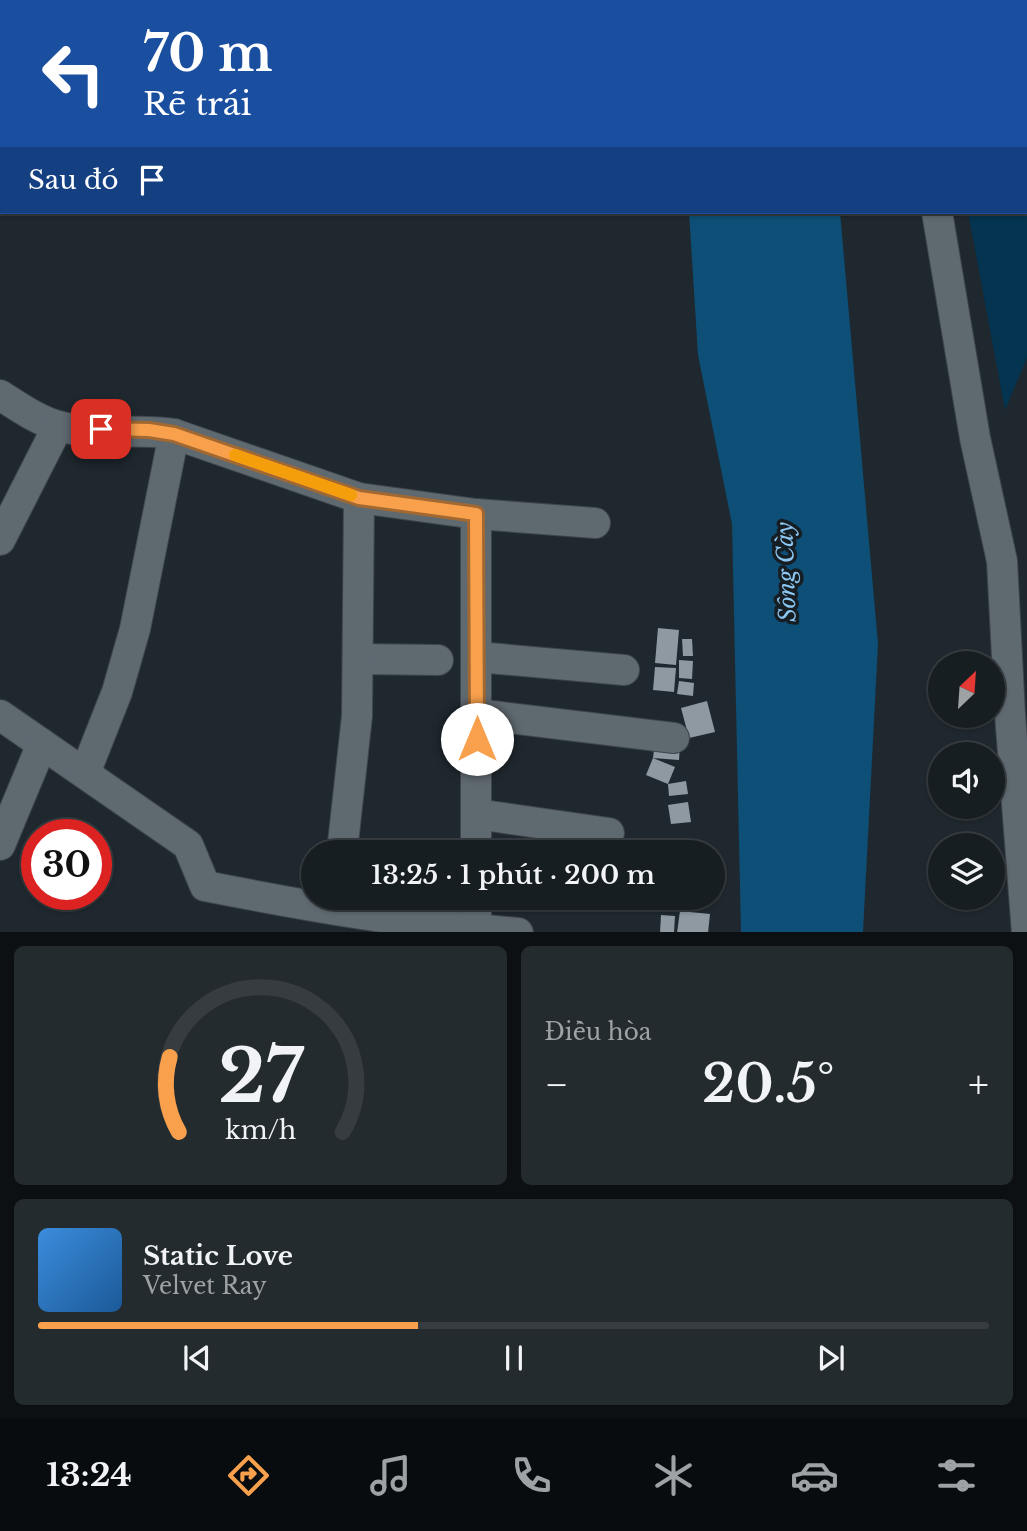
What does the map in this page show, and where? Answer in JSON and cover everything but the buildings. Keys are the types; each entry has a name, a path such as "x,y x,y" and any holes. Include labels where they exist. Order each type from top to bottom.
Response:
{"street":[{"path":"937,214 975,438 1015,556 1010,715 1027,932"},
{"path":"0,395 37,418 58,426 77,429 149,430 174,434 359,498 476,514 595,523"},
{"path":"0,540 58,426"},
{"path":"85,773 117,692 135,629 174,434"},
{"path":"343,840 357,716 359,498"},
{"path":"476,514 476,840"},
{"path":"477,657 624,670"},
{"path":"358,659 438,660"},
{"path":"477,714 674,738"},
{"path":"0,715 188,845 205,886 301,900"},
{"path":"0,845 42,744"},
{"path":"476,814 609,833"},
{"path":"361,910 458,930 498,932"},
{"path":"458,930 469,910"}],"shaded area":[{"path":"968,214 1027,214 1027,358 1005,410"}],"water":[{"name":"Sông Cày","path":"689,214 840,214 878,644 863,932 741,932 732,524 698,355"}],"slow traffic":[{"path":"235,455 351,495"}],"route":[{"path":"101,429 149,430 174,434 359,498 476,514 477,739"}]}
